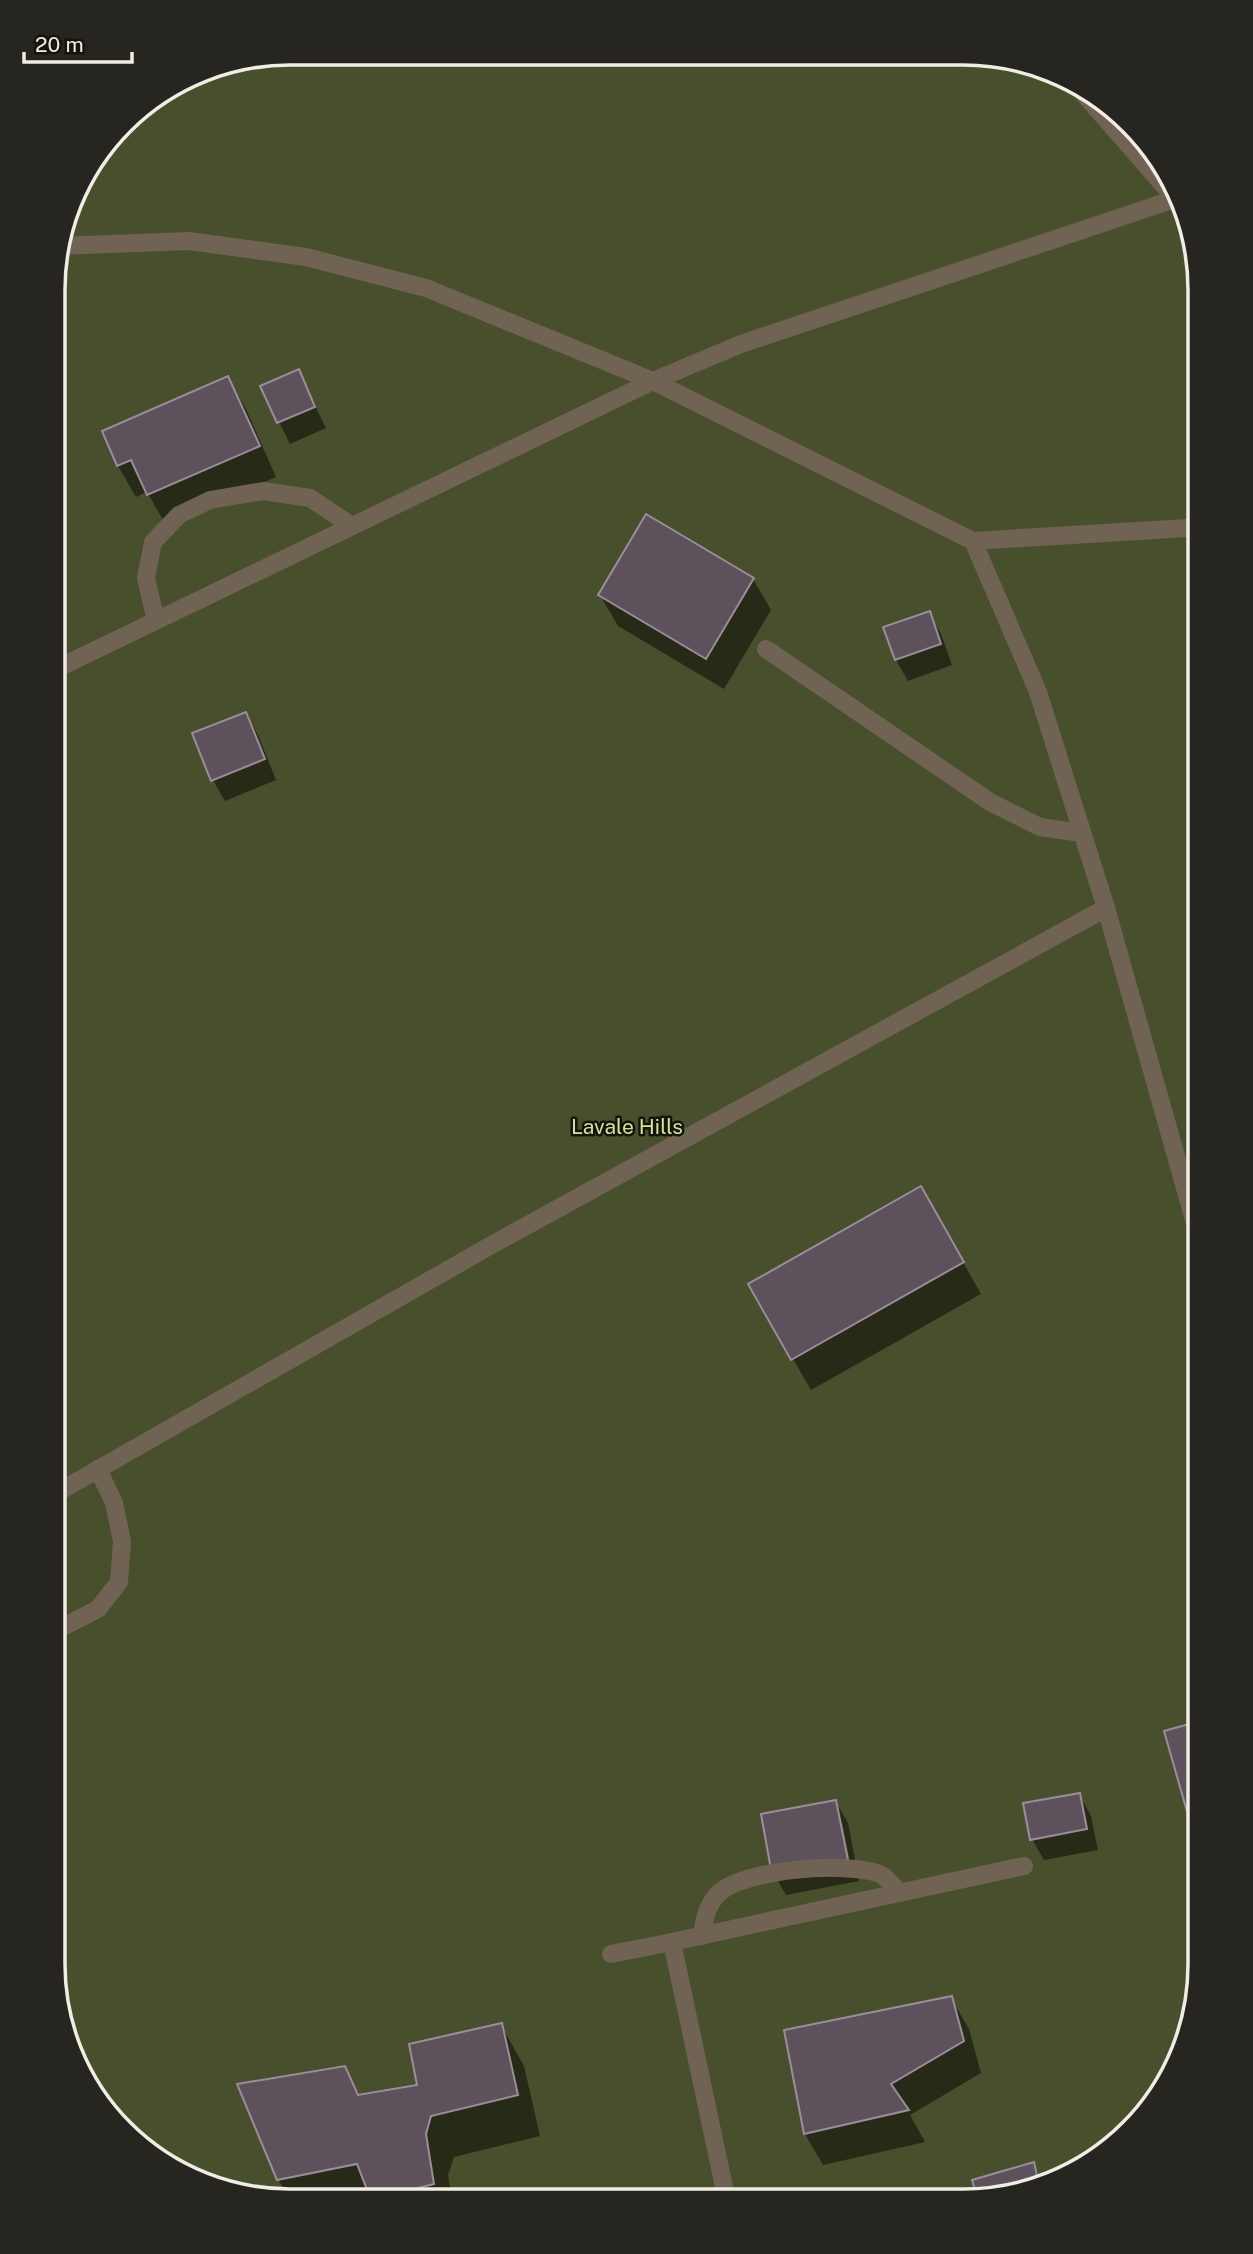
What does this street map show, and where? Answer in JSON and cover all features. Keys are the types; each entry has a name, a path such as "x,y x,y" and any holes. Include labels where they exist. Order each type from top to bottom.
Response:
{"lane":[{"path":"1099,112 1157,176"},
{"path":"65,665 653,381 741,344 1169,200"},
{"path":"69,246 189,241 306,257 426,288 653,381 973,541 1188,528"},
{"path":"156,621 146,578 153,542 179,515 210,500 263,491 310,498 352,526"},
{"path":"973,541 1038,692 1106,908 1188,1198"},
{"path":"766,649 990,802 1040,827 1082,832"},
{"path":"65,1488 495,1243 1106,908"},
{"path":"65,1626 98,1609 119,1582 122,1541 114,1503 98,1469"},
{"path":"611,1954 1024,1866"},
{"path":"702,1936 705,1914 717,1895 738,1881 763,1874 845,1867 882,1875 900,1893"},
{"path":"672,1942 724,2189"}],"green space":[{"name":"Lavale Hills","path":"978,65 1007,69 1063,88 1112,121 1150,165 1165,190 1176,217 1188,275 1188,1979 1184,2008 1171,2051 1142,2101 1100,2143 1063,2166 1036,2177 993,2187 964,2189 260,2187 231,2182 203,2172 165,2151 141,2133 103,2089 88,2064 77,2037 69,2008 65,1965 67,260 77,217 88,190 111,153 141,121 190,88 231,72 260,67"}],"building":[{"path":"299,369 315,407 277,423 260,386"},
{"path":"228,376 260,446 147,495 131,460 117,466 102,431"},
{"path":"646,514 754,578 706,659 598,595"},
{"path":"930,611 941,644 895,660 883,627"},
{"path":"246,712 265,759 211,781 192,733"},
{"path":"921,1186 964,1262 791,1360 748,1284"},
{"path":"1188,1724 1188,1815 1164,1731"},
{"path":"1080,1793 1087,1829 1030,1840 1023,1803"},
{"path":"836,1800 848,1860 772,1875 761,1814"},
{"path":"952,1996 964,2041 891,2084 909,2110 804,2134 784,2030"},
{"path":"502,2023 518,2095 431,2116 426,2134 434,2184 414,2189 367,2189 357,2164 277,2180 237,2084 345,2066 358,2095 417,2085 409,2044"},
{"path":"1034,2162 1037,2177 1022,2182 975,2188 972,2180"}]}
